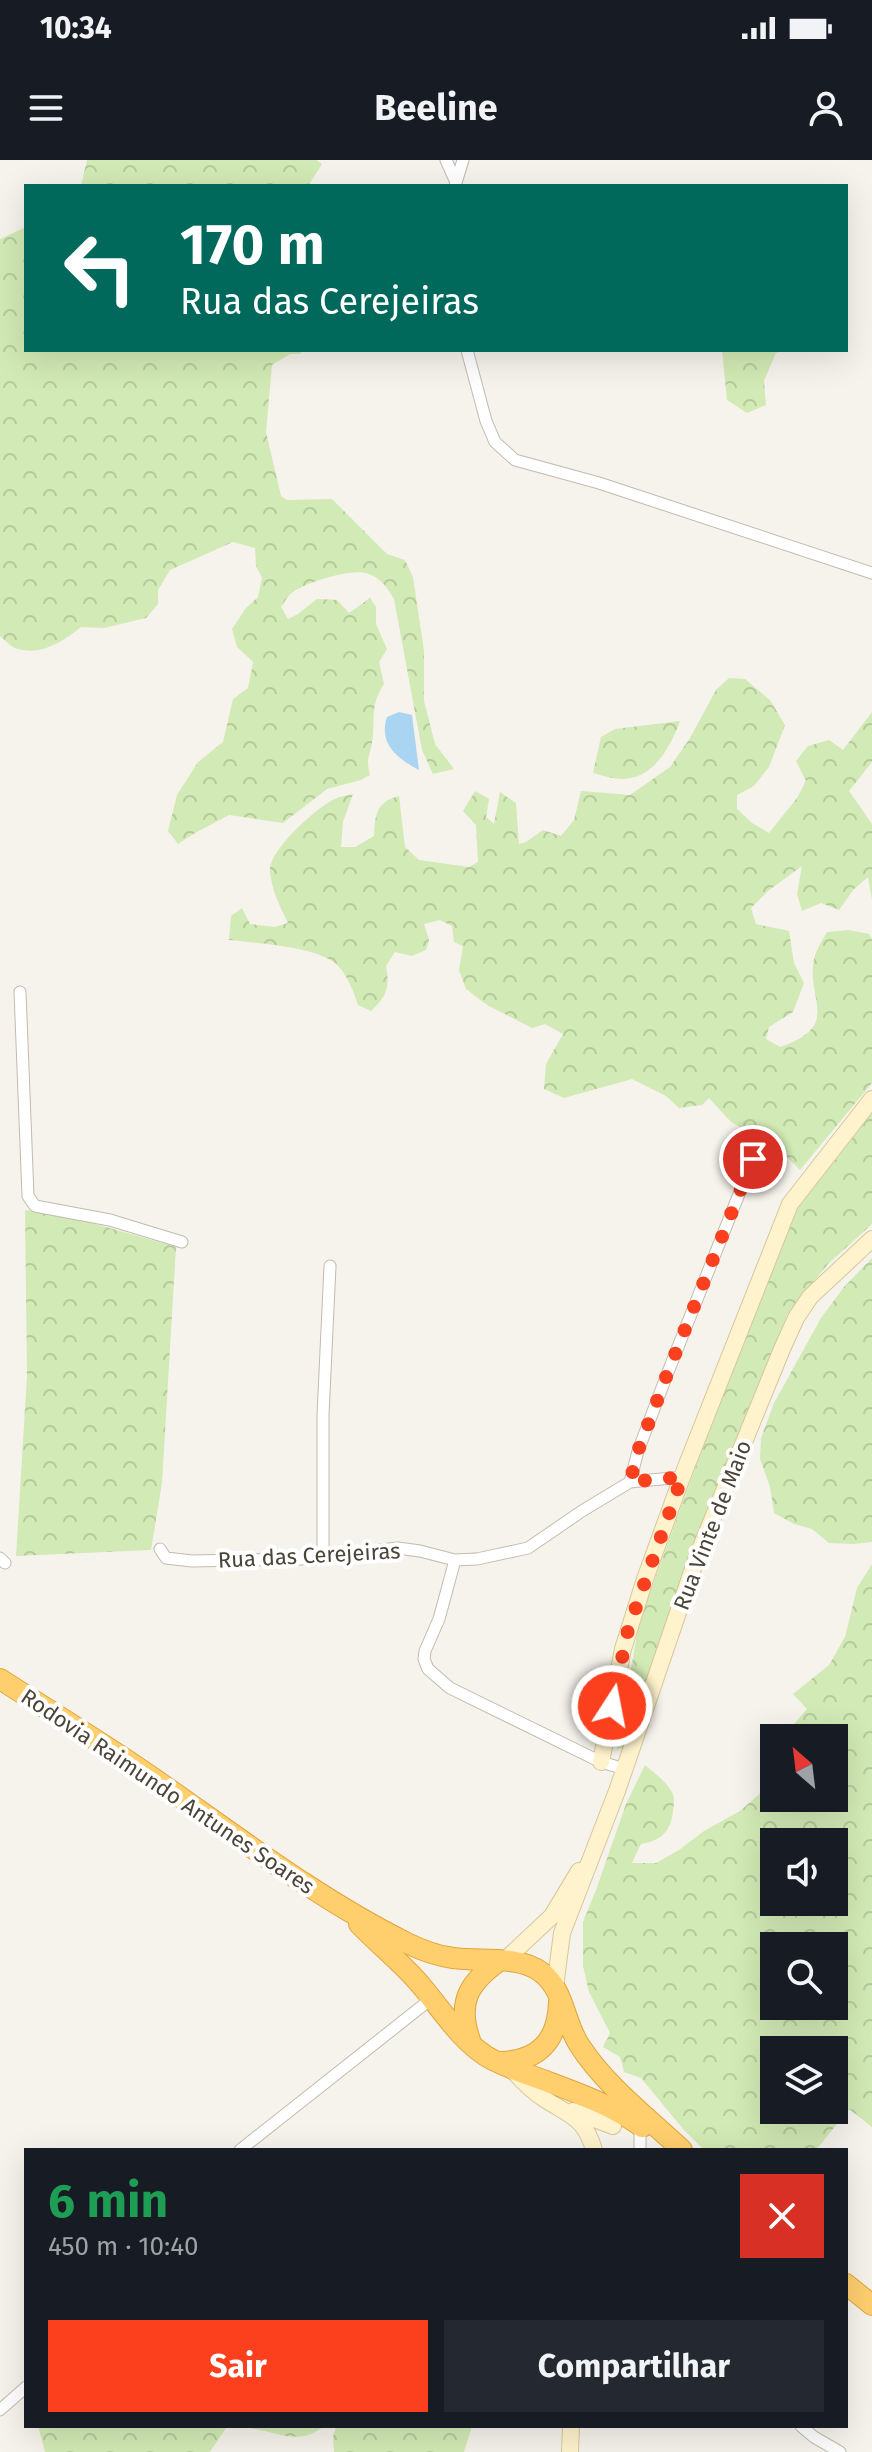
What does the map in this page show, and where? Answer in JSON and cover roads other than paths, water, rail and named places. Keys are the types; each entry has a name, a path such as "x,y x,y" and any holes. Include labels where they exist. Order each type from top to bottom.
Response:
{"highway":[{"name":"Rodovia Raimundo Antunes Soares","path":"0,1679 143,1771 234,1836 336,1902"},
{"path":"336,1902 408,1944 450,1958 528,1964 545,1975 557,1991 579,2046 624,2096 680,2148"},
{"path":"336,1902 395,1959 472,2044 505,2065 620,2112 642,2137 668,2148"},
{"path":"472,2044 464,2021 467,1994 477,1979 501,1961"},
{"path":"505,2065 542,2049 556,2025 557,1991"},
{"path":"848,2286 872,2305"}],"street":[{"path":"446,160 455,183"},
{"path":"455,183 463,160"},
{"path":"468,352 486,421 495,442 515,460 599,483 872,573"},
{"path":"20,992 30,1202 35,1206 110,1220 182,1242"},
{"path":"601,1762 628,1630 682,1477 790,1204 872,1099"},
{"path":"630,1482 638,1451 668,1372 753,1159"},
{"name":"Rua Vinte de Maio","path":"557,1991 562,1933 625,1769 697,1557 796,1318 827,1279 872,1239"},
{"path":"323,1557 323,1415 330,1266"},
{"name":"Rua das Cerejeiras","path":"160,1549 166,1558 192,1561 323,1557 398,1548 455,1560 506,1554 528,1548 630,1482 682,1477"},
{"path":"455,1560 443,1607 425,1651 428,1669 450,1688 601,1762 625,1769"},
{"name":"Rua Vinte de Maio","path":"501,1961 552,1916 599,1839"},
{"path":"243,2148 431,1999"},
{"path":"505,2065 549,2102 585,2126 593,2148"},
{"path":"549,2102 642,2137"},
{"path":"595,2148 601,2136 613,2126"},
{"path":"0,2410 24,2389"},
{"path":"570,2452 571,2428"},
{"path":"803,2428 840,2452"}],"water":[{"path":"399,712 412,715 419,770 397,756 385,735 387,717"}]}
